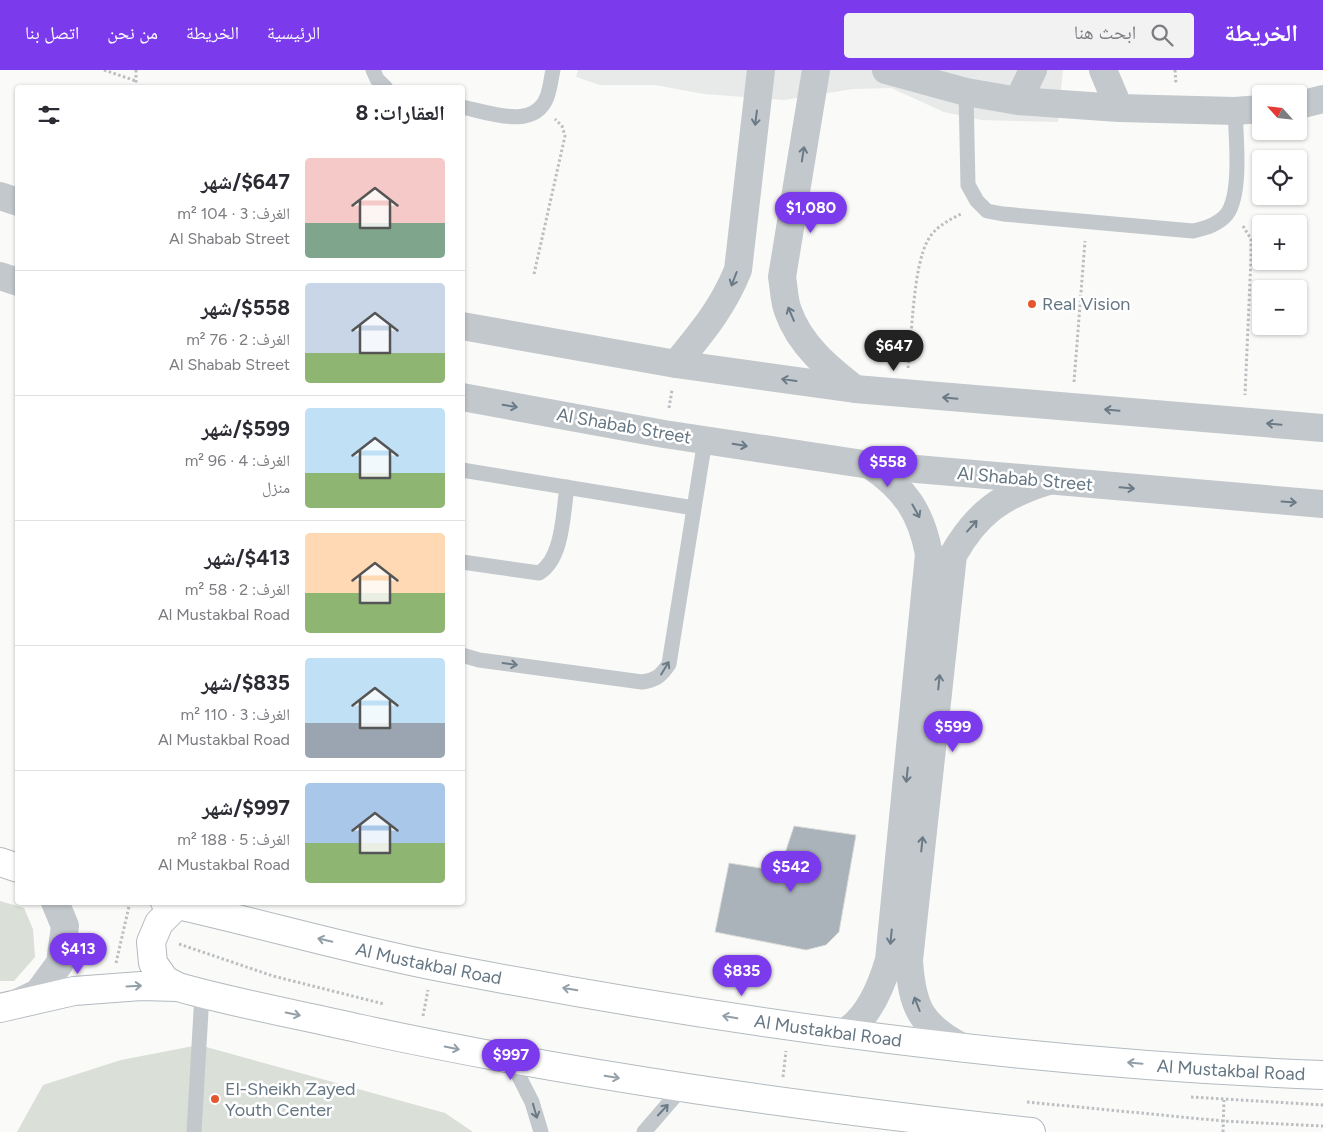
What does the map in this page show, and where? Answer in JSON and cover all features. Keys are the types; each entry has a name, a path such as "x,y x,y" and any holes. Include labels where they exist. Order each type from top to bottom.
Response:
{"main road":[{"path":"0,862 15,867"},
{"path":"170,905 159,923 151,942 153,963 165,980 190,991"},
{"name":"Al Mustakbal Road","path":"175,905 433,965 789,1027 964,1048 1227,1071 1323,1075"},
{"path":"2,1010 38,998 110,988 141,986 190,991 418,1041 510,1059 682,1088 780,1102 1031,1132"}],"street":[{"path":"676,364 719,310 727,297 738,270 761,70"},
{"path":"816,70 782,277 788,311 804,342 827,368 855,389"},
{"path":"886,70 966,92 1018,101 1119,108 1248,110"},
{"path":"1018,101 1033,70"},
{"path":"1103,70 1119,108"},
{"path":"1308,103 1323,99"},
{"path":"0,196 15,201"},
{"path":"0,276 15,281"},
{"path":"465,327 676,364 855,389 1323,428"},
{"name":"Al Shabab Street","path":"465,398 664,434 870,465 1323,504"},
{"path":"832,1032 847,1030 861,1016 883,980 889,960 930,554 925,532 916,511 904,493 888,477 870,465"},
{"path":"964,1048 942,1037 922,1016 914,999 909,960 953,555 965,534 982,515 1002,499 1024,488 1048,481"},
{"path":"2,1010 38,993 60,963 65,926 56,905"}],"lane":[{"path":"373,70 377,79 383,85"},
{"path":"465,107 516,118 530,116 540,108 547,97 553,70"},
{"path":"966,92 968,185 977,201 987,211 1193,231 1214,225 1227,214 1235,191 1248,110"},
{"path":"465,656 479,660 642,682 654,680 663,674 669,664 705,440"},
{"path":"465,470 694,508"},
{"path":"465,562 539,572 548,568 557,551 567,487"},
{"path":"190,991 194,1132"},
{"path":"510,1059 532,1102 541,1132"},
{"path":"644,1132 682,1088"}],"path":[{"path":"104,70 136,81"},
{"path":"136,70 136,85"},
{"path":"534,274 565,136 562,126 540,108"},
{"path":"906,394 919,259 928,238 944,222 965,213 987,211"},
{"path":"1227,214 1242,224 1251,240 1243,421"},
{"path":"1072,407 1087,222"},
{"path":"664,434 676,364"},
{"path":"110,988 129,905"},
{"path":"418,1041 433,965"},
{"path":"780,1102 789,1027"},
{"path":"1223,1132 1227,1071"}],"shaded area":[{"path":"578,70 1063,70 1058,122 981,120 944,112 891,88 853,89 784,100 704,94 655,85 600,85 576,77"},
{"path":"0,901 24,908 33,929 35,957 14,981 0,981"},
{"name":"El-Sheikh Zayed Youth Center","path":"199,1045 445,1113 473,1132 17,1132 43,1085 121,1060"}],"building":[{"path":"794,826 856,835 839,932 826,945 806,950 715,932 729,863 779,871"}],"place":[{"name":"Real Vision","path":"1032,304"},
{"name":"El-Sheikh Zayed Youth Center","path":"215,1099"}]}
